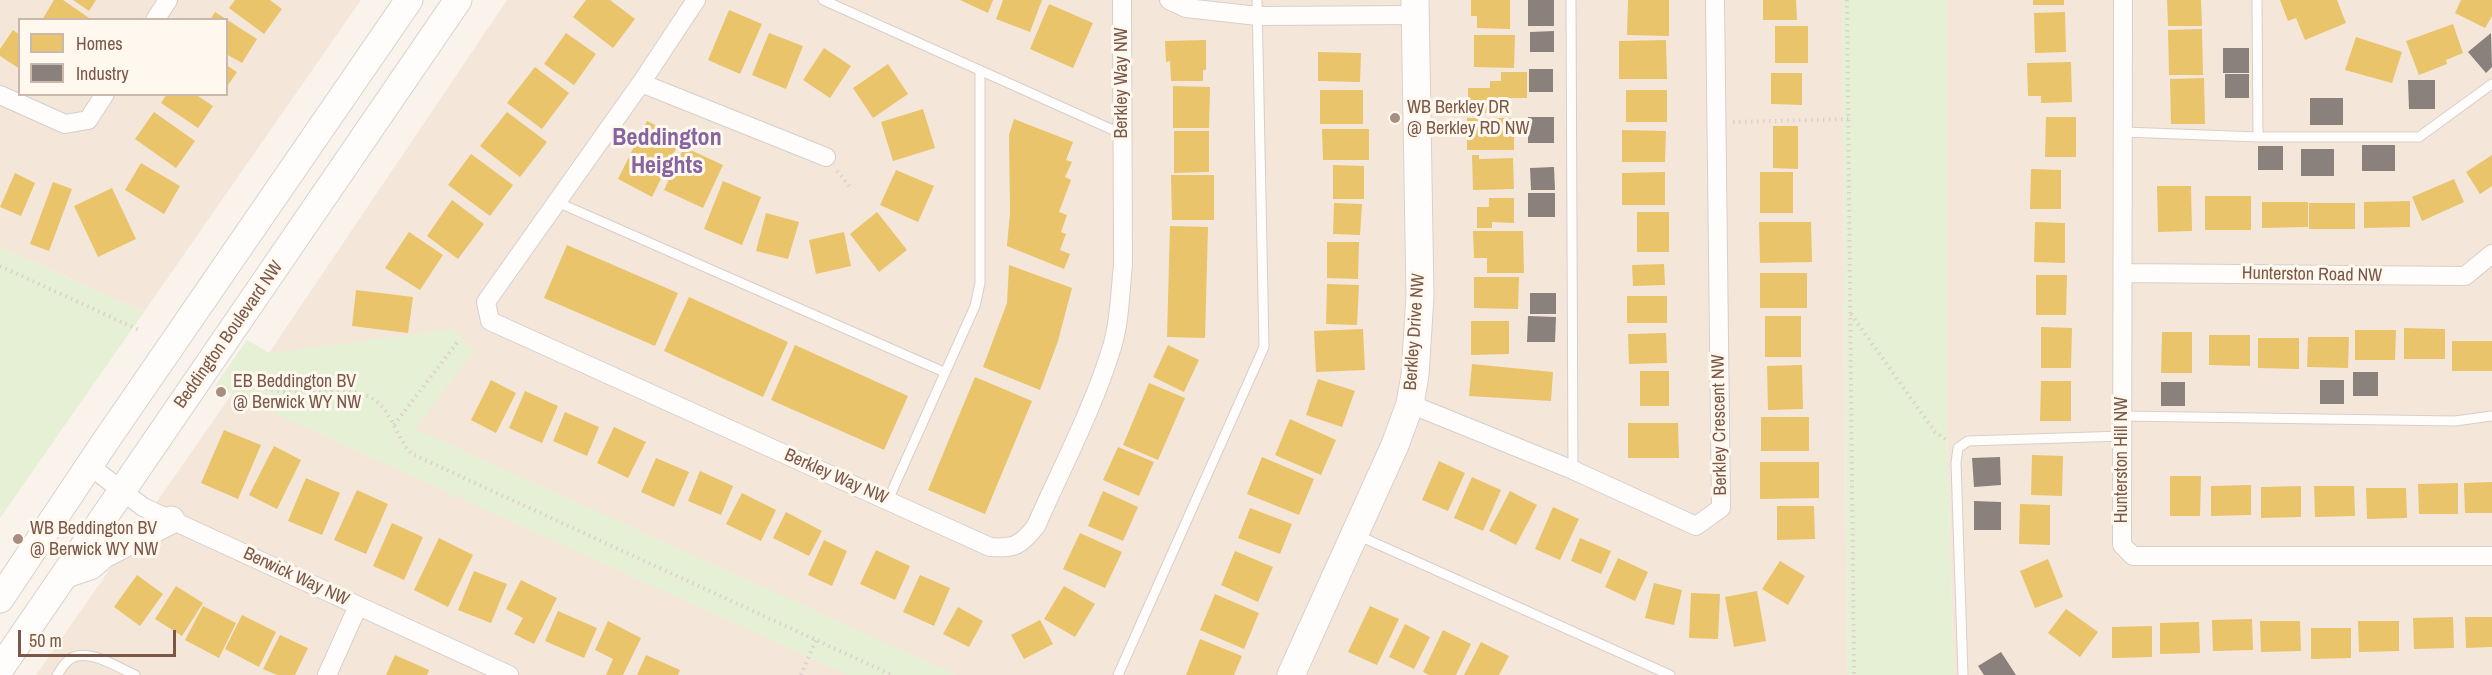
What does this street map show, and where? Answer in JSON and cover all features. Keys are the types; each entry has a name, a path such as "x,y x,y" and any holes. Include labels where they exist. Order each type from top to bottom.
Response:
{"main road":[{"path":"0,599 409,0"},
{"name":"Beddington Boulevard NW","path":"0,669 458,0"},
{"name":"Berkley Drive NW","path":"1291,675 1395,445 1410,404 1415,375 1420,296 1415,8"},
{"path":"65,574 90,566 104,554 171,520"}],"street":[{"path":"156,18 168,0"},
{"name":"Berkley Way NW","path":"696,0 486,302 489,321 990,548 1007,549 1023,543 1036,526 1097,388 1112,346 1123,265 1122,0"},
{"path":"1169,0 1186,8 1415,8"},
{"name":"Berkley Crescent NW","path":"1410,404 1573,470 1695,526 1721,508 1715,0"},
{"name":"Hunterston Hill NW","path":"2123,0 2122,544 2133,556 2492,556"},
{"path":"641,82 826,157"},
{"path":"0,95 65,124 88,120 104,96"},
{"name":"Hunterston Road NW","path":"2124,273 2465,276 2492,254"},
{"name":"Berwick Way NW","path":"90,466 143,507 358,606 489,671 509,675"},
{"path":"327,675 358,606"}],"lane":[{"path":"823,0 1122,134"},
{"path":"1571,0 1573,470"},
{"path":"2257,0 2258,137"},
{"path":"1118,675 1264,347 1258,8"},
{"path":"888,500 975,306 980,283 980,71"},
{"path":"2124,132 2258,137 2419,137 2492,84"},
{"path":"557,202 944,372"},
{"path":"2122,416 2455,421 2492,416"},
{"path":"1963,675 1961,669 1956,463 1958,448 1968,441 2123,436"},
{"path":"1354,534 1670,675"},
{"path":"57,675 65,662 77,656 94,657 135,675"}],"path":[{"path":"1847,0 1854,675"},
{"path":"1731,122 1849,119"},
{"path":"0,266 139,330"},
{"path":"1851,313 1935,432 1958,448"},
{"path":"394,425 459,340"},
{"path":"237,379 285,392 361,393 378,402 394,425 403,445 412,454 892,675"},
{"path":"801,675 816,640"}],"shaded area":[{"path":"0,0 361,0 144,312 0,247"},
{"path":"507,0 1842,0 1847,675 36,675 232,394 215,386 247,340 269,353"},
{"path":"1947,0 2492,0 2492,675 1954,675 1947,432"}],"green space":[{"path":"1842,0 1947,0 1947,432 1954,675 1847,675"},
{"path":"0,247 144,312 0,518"},
{"path":"455,329 466,344 475,350 415,429 956,675 848,675 215,386 247,340 268,353"}],"building: Homes":[{"path":"54,0 63,0 89,18 43,18"},
{"path":"73,0 96,0 89,11"},
{"path":"235,0 270,0 282,9 264,34 229,8"},
{"path":"586,0 610,0 635,19 613,48 573,17"},
{"path":"960,0 993,0 988,13"},
{"path":"1003,0 1042,0 1030,32 996,19"},
{"path":"1471,0 1510,0 1510,29 1477,28 1477,16 1471,16"},
{"path":"1628,0 1669,0 1669,36 1627,35"},
{"path":"1763,0 1796,0 1797,20 1763,20"},
{"path":"2033,0 2064,0 2064,5 2033,5"},
{"path":"2167,0 2201,0 2202,26 2168,26"},
{"path":"2280,0 2337,0 2346,23 2305,40 2296,18 2288,21"},
{"path":"2461,0 2492,0 2492,16 2485,28 2455,13"},
{"path":"1049,4 1093,23 1073,68 1030,49"},
{"path":"729,10 762,24 740,74 708,60"},
{"path":"215,12 224,18 211,18"},
{"path":"2065,12 2066,52 2035,53 2034,13"},
{"path":"228,20 257,39 242,63 228,55"},
{"path":"2453,24 2463,53 2446,60 2447,64 2419,75 2406,41"},
{"path":"1775,26 1808,26 1808,63 1775,63"},
{"path":"2202,29 2203,75 2169,75 2168,30"},
{"path":"13,30 18,34 18,68 0,56 0,49"},
{"path":"566,33 596,54 574,85 544,64"},
{"path":"769,33 803,46 786,89 752,75"},
{"path":"1474,35 1515,35 1514,68 1474,67"},
{"path":"2356,37 2402,52 2392,83 2345,70"},
{"path":"1206,40 1206,70 1203,70 1203,81 1171,81 1170,61 1166,62 1165,41"},
{"path":"1666,40 1667,79 1619,79 1619,41"},
{"path":"824,48 851,66 830,98 803,80"},
{"path":"1318,52 1361,53 1360,82 1318,81"},
{"path":"2071,62 2072,102 2041,103 2041,96 2028,96 2027,63"},
{"path":"888,64 908,94 873,118 853,88"},
{"path":"228,66 237,72 228,85"},
{"path":"535,67 569,93 542,129 507,103"},
{"path":"1501,72 1527,72 1527,98 1507,98 1507,103 1496,103 1496,113 1468,113 1468,88 1490,88 1490,81 1501,81"},
{"path":"1771,73 1802,73 1802,105 1771,104"},
{"path":"2204,78 2205,124 2171,124 2170,79"},
{"path":"1173,86 1210,87 1209,128 1173,128"},
{"path":"1320,90 1363,90 1363,124 1320,124"},
{"path":"1626,90 1667,90 1667,122 1626,122"},
{"path":"166,96 198,96 213,106 198,128 161,103"},
{"path":"923,109 935,148 893,161 881,122"},
{"path":"154,112 195,141 176,168 135,139"},
{"path":"507,112 547,142 520,177 480,146"},
{"path":"2046,117 2076,117 2076,157 2045,157"},
{"path":"1467,118 1514,118 1514,150 1467,150"},
{"path":"1014,119 1073,142 1066,160 1072,162 1065,177 1071,180 1059,212 1067,215 1061,232 1066,234 1060,250 1070,254 1064,269 1007,246 1010,213 1009,135"},
{"path":"647,121 681,138 652,197 618,179"},
{"path":"1773,126 1798,126 1798,169 1773,168"},
{"path":"1322,129 1369,129 1369,160 1323,160"},
{"path":"1622,130 1666,131 1665,162 1622,162"},
{"path":"1174,131 1209,131 1209,172 1174,173"},
{"path":"684,147 723,165 703,208 664,190"},
{"path":"471,154 513,185 490,216 448,185"},
{"path":"1472,155 1479,155 1479,159 1513,158 1514,189 1473,190"},
{"path":"2492,155 2492,186 2480,194 2466,172"},
{"path":"141,163 180,186 164,214 125,190"},
{"path":"1333,165 1364,166 1364,199 1333,199"},
{"path":"2031,169 2061,170 2061,209 2030,209"},
{"path":"896,170 934,186 918,222 880,205"},
{"path":"1665,172 1665,205 1622,205 1622,173"},
{"path":"1760,172 1793,172 1793,213 1760,213"},
{"path":"15,173 35,183 21,216 0,207"},
{"path":"1171,175 1214,175 1214,220 1172,220"},
{"path":"2454,179 2464,202 2422,221 2412,197"},
{"path":"723,181 761,197 742,245 704,229"},
{"path":"53,182 72,189 49,251 30,244"},
{"path":"2157,186 2191,186 2192,231 2158,232"},
{"path":"112,188 136,239 98,257 74,206"},
{"path":"2205,196 2251,196 2251,230 2205,230"},
{"path":"1489,198 1514,198 1514,223 1492,222 1492,228 1477,228 1477,207 1489,207"},
{"path":"452,200 484,224 458,259 427,236"},
{"path":"2410,201 2410,227 2364,228 2364,202"},
{"path":"2262,202 2308,202 2308,227 2262,228"},
{"path":"1334,203 1362,204 1360,235 1333,234"},
{"path":"2309,203 2355,203 2355,229 2309,229"},
{"path":"877,212 907,250 879,272 850,234"},
{"path":"1637,212 1669,212 1669,252 1637,252"},
{"path":"766,213 799,222 788,259 756,251"},
{"path":"1759,222 1811,222 1812,262 1760,263"},
{"path":"2035,222 2065,223 2065,263 2034,262"},
{"path":"1170,226 1208,227 1205,338 1167,337"},
{"path":"1473,231 1523,231 1524,273 1487,273 1487,258 1474,258"},
{"path":"409,232 443,255 420,290 385,268"},
{"path":"844,232 851,266 816,274 809,240"},
{"path":"1327,242 1359,242 1358,279 1327,278"},
{"path":"567,245 678,293 655,346 544,298"},
{"path":"1664,264 1665,285 1633,286 1632,265"},
{"path":"1009,265 1072,288 1058,341 1040,390 983,367 1007,303"},
{"path":"1760,273 1807,273 1807,308 1760,308"},
{"path":"2036,275 2067,275 2066,315 2036,315"},
{"path":"1474,277 1519,277 1518,309 1474,308"},
{"path":"1327,284 1359,285 1357,325 1326,324"},
{"path":"356,290 413,297 408,333 352,326"},
{"path":"1627,296 1667,296 1667,323 1627,323"},
{"path":"689,297 788,342 763,397 664,351"},
{"path":"1765,316 1801,316 1801,357 1765,357"},
{"path":"1471,321 1509,321 1509,354 1471,355"},
{"path":"2041,327 2072,328 2071,368 2041,368"},
{"path":"2404,328 2445,329 2445,359 2404,359"},
{"path":"1363,329 1365,370 1316,372 1314,331"},
{"path":"2355,330 2396,330 2395,360 2355,360"},
{"path":"2162,332 2192,332 2192,373 2161,373"},
{"path":"1666,333 1667,363 1629,364 1628,334"},
{"path":"2209,335 2250,335 2250,366 2209,365"},
{"path":"2308,337 2349,337 2348,368 2307,367"},
{"path":"2258,338 2299,338 2299,369 2258,368"},
{"path":"2452,341 2492,341 2492,371 2452,371"},
{"path":"795,345 908,396 884,450 771,400"},
{"path":"1168,345 1199,360 1184,392 1153,377"},
{"path":"1472,364 1553,372 1551,401 1469,396"},
{"path":"1802,365 1803,409 1768,410 1767,366"},
{"path":"1640,371 1669,371 1669,406 1640,406"},
{"path":"975,377 1032,401 985,514 928,490"},
{"path":"1318,379 1355,391 1342,427 1306,415"},
{"path":"491,380 516,393 496,433 471,420"},
{"path":"2041,381 2071,381 2071,421 2040,421"},
{"path":"1149,383 1185,398 1158,460 1123,445"},
{"path":"525,391 558,406 542,443 509,428"},
{"path":"565,412 599,427 587,456 553,441"},
{"path":"1761,417 1809,417 1809,451 1761,451"},
{"path":"1290,419 1336,440 1321,475 1275,455"},
{"path":"1628,423 1678,423 1679,458 1628,458"},
{"path":"614,427 646,442 628,478 597,463"},
{"path":"224,430 261,445 238,499 201,483"},
{"path":"274,446 301,460 277,509 249,495"},
{"path":"1118,447 1154,462 1139,496 1103,480"},
{"path":"2032,455 2063,456 2062,496 2031,495"},
{"path":"1262,457 1314,479 1299,515 1247,494"},
{"path":"656,458 689,472 674,507 641,492"},
{"path":"1439,461 1465,473 1448,511 1422,500"},
{"path":"1760,462 1819,462 1819,498 1760,499"},
{"path":"700,471 733,486 721,515 688,501"},
{"path":"2170,476 2201,476 2200,516 2170,516"},
{"path":"1472,477 1501,490 1483,531 1454,518"},
{"path":"306,478 340,493 322,535 288,521"},
{"path":"2492,482 2492,513 2465,513 2464,483"},
{"path":"2458,483 2458,514 2419,514 2418,484"},
{"path":"2251,485 2251,515 2211,516 2211,486"},
{"path":"2301,486 2301,517 2261,518 2261,487"},
{"path":"2314,486 2354,486 2355,516 2315,517"},
{"path":"2366,488 2406,488 2407,518 2367,519"},
{"path":"357,490 388,504 366,554 334,540"},
{"path":"1103,491 1138,507 1123,541 1088,526"},
{"path":"1510,491 1537,505 1516,545 1489,531"},
{"path":"742,493 776,510 761,541 726,524"},
{"path":"2020,504 2050,505 2050,545 2019,544"},
{"path":"1777,506 1814,506 1815,539 1777,540"},
{"path":"1553,507 1579,519 1560,560 1535,549"},
{"path":"1250,508 1292,524 1280,554 1238,538"},
{"path":"786,512 822,531 809,556 773,538"},
{"path":"392,523 423,537 404,580 373,566"},
{"path":"1080,533 1122,552 1105,588 1063,569"},
{"path":"439,538 473,555 448,607 414,590"},
{"path":"1580,538 1611,551 1601,574 1571,561"},
{"path":"824,540 847,551 832,586 808,575"},
{"path":"876,550 910,566 895,600 860,584"},
{"path":"1235,551 1273,567 1258,602 1221,585"},
{"path":"1618,558 1648,572 1635,601 1605,587"},
{"path":"2048,559 2063,597 2035,608 2020,571"},
{"path":"1780,561 1805,576 1788,605 1762,589"},
{"path":"474,571 507,584 491,623 458,610"},
{"path":"137,575 163,594 140,626 114,607"},
{"path":"920,575 950,588 934,626 903,612"},
{"path":"521,580 557,598 534,644 514,634 523,618 506,609"},
{"path":"1654,583 1682,590 1674,625 1645,618"},
{"path":"176,586 203,603 182,636 155,619"},
{"path":"1064,586 1095,604 1075,637 1044,619"},
{"path":"1757,591 1766,641 1734,647 1725,597"},
{"path":"1691,593 1720,594 1718,639 1689,638"},
{"path":"1215,594 1259,613 1244,649 1200,630"},
{"path":"203,606 236,623 219,658 185,640"},
{"path":"1370,606 1399,619 1377,665 1348,652"},
{"path":"958,607 983,621 969,647 943,634"},
{"path":"2066,609 2098,632 2080,657 2048,633"},
{"path":"558,611 597,628 584,658 545,641"},
{"path":"242,615 276,632 259,667 225,649"},
{"path":"2453,617 2454,648 2414,649 2413,618"},
{"path":"2465,617 2492,617 2492,647 2466,648"},
{"path":"2252,619 2253,650 2213,651 2212,620"},
{"path":"1040,620 1053,644 1024,659 1011,635"},
{"path":"608,621 641,638 623,675 606,675 613,659 595,650"},
{"path":"2260,621 2300,621 2301,651 2261,652"},
{"path":"2358,621 2399,621 2399,651 2359,652"},
{"path":"2199,622 2200,653 2160,654 2160,623"},
{"path":"1405,624 1430,637 1414,669 1389,657"},
{"path":"2152,626 2152,657 2112,658 2112,627"},
{"path":"2311,628 2351,628 2351,658 2311,659"},
{"path":"1443,630 1471,644 1456,675 1429,675 1423,672"},
{"path":"280,635 308,648 295,675 277,675 263,669"},
{"path":"1200,639 1242,656 1234,675 1186,675"},
{"path":"1481,642 1509,656 1499,675 1464,675"},
{"path":"395,655 429,670 427,675 386,675"},
{"path":"646,655 680,670 678,675 637,675"}],"building: Industry":[{"path":"1528,0 1554,0 1554,26 1528,26"},
{"path":"1554,31 1554,52 1530,52 1530,32"},
{"path":"2491,33 2492,67 2486,73 2468,52"},
{"path":"2223,48 2249,48 2249,73 2223,73"},
{"path":"1529,69 1553,69 1553,92 1529,92"},
{"path":"2225,74 2249,74 2249,98 2225,98"},
{"path":"2408,80 2435,80 2435,109 2409,109"},
{"path":"2310,98 2343,98 2343,125 2310,125"},
{"path":"1528,117 1554,117 1554,143 1528,143"},
{"path":"2362,145 2395,145 2395,171 2362,171"},
{"path":"2258,146 2283,146 2283,170 2258,170"},
{"path":"2301,149 2334,149 2334,176 2301,176"},
{"path":"1554,167 1555,190 1531,190 1530,168"},
{"path":"1528,193 1555,193 1555,217 1528,217"},
{"path":"1530,293 1556,293 1556,314 1530,314"},
{"path":"1528,316 1556,317 1555,342 1527,342"},
{"path":"2353,372 2378,372 2378,396 2353,396"},
{"path":"2320,380 2344,380 2344,404 2320,404"},
{"path":"2161,382 2185,382 2185,406 2161,406"},
{"path":"2000,457 2001,485 1974,487 1972,458"},
{"path":"1974,501 2001,502 2001,530 1974,530"},
{"path":"2001,652 2016,675 1984,675 1978,666"}],"place":[{"name":"WB Berkley DR @ Berkley RD NW","path":"1395,118"},
{"name":"EB Beddington BV @ Berwick WY NW","path":"221,392"},
{"name":"WB Beddington BV @ Berwick WY NW","path":"18,539"}],"district":[{"name":"Beddington Heights","path":"667,153"}]}
